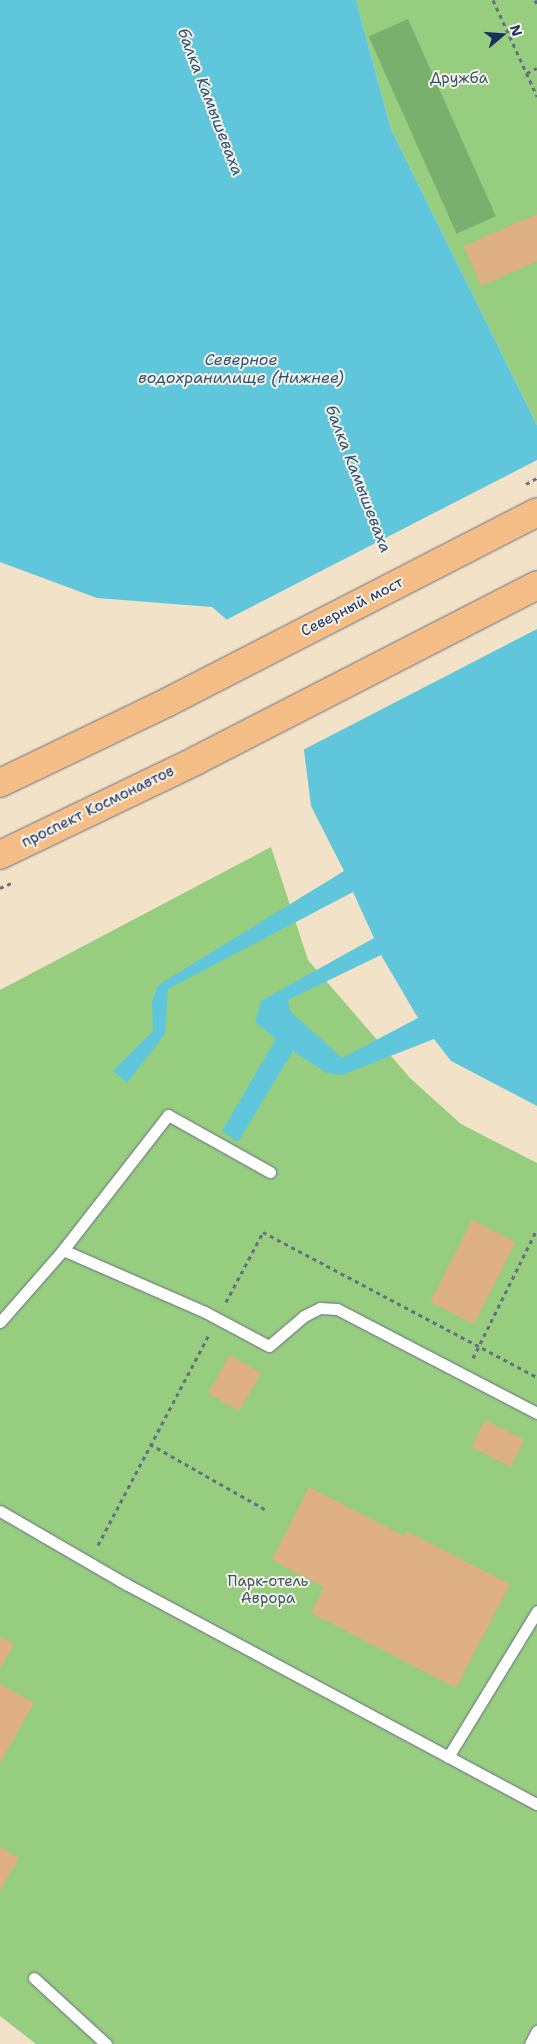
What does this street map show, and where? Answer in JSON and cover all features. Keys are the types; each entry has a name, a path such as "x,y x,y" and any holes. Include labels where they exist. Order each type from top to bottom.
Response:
{"main road":[{"name":"Северный мост","path":"0,783 168,702 537,512"},
{"name":"проспект Космонавтов","path":"0,855 197,760 537,585"}],"lane":[{"path":"0,1322 63,1250 168,1116 270,1172"},
{"path":"63,1250 205,1312 269,1346 304,1316 320,1308 338,1309 463,1377 537,1413"},
{"path":"0,1511 126,1584 537,1804"},
{"path":"448,1757 537,1611"},
{"path":"34,1978 106,2044"},
{"path":"530,2044 537,2031"}],"path":[{"path":"493,0 537,96"},
{"path":"535,0 537,4"},
{"path":"527,73 537,68"},
{"path":"463,1377 537,1229"},
{"path":"150,1444 266,1510"}],"green space":[{"name":"Дружба","path":"356,0 537,0 537,425 391,129"},
{"path":"408,19 496,216 457,234 369,36"},
{"name":"Парк-отель Аврора","path":"271,847 308,960 410,1078 461,1124 537,1163 537,2044 36,2044 0,2016 0,990"}],"water":[{"name":"Северное водохранилище (Нижнее)","path":"0,0 356,0 391,129 537,425 537,1106 451,1061 434,1039 342,1075 327,1073 293,1051 238,1142 222,1131 276,1039 255,1022 261,1001 374,938 353,892 168,989 165,1034 127,1083 113,1071 153,1031 152,1002 157,986 344,871 311,806 295,678 212,607 97,598 0,562","holes":["381,955 418,1018 342,1058 290,1011 288,1000"]}],"pier":[{"path":"537,460 537,629 301,751 292,679 224,621"}],"building":[{"path":"537,214 537,261 481,286 464,246"},
{"path":"472,1220 516,1242 474,1324 430,1302"},
{"path":"230,1355 261,1373 239,1411 208,1393"},
{"path":"485,1420 524,1440 511,1467 471,1447"},
{"name":"Парк-отель Аврора","path":"309,1487 404,1536 406,1531 510,1584 456,1688 311,1613 324,1587 272,1560"},
{"path":"0,1637 14,1644 0,1669"},
{"path":"0,1684 34,1703 0,1763"},
{"path":"0,1847 19,1858 0,1891"}],"water label":[{"name":"балка Камышеваха","path":"210,102"},
{"name":"балка Камышеваха","path":"358,479"}]}
